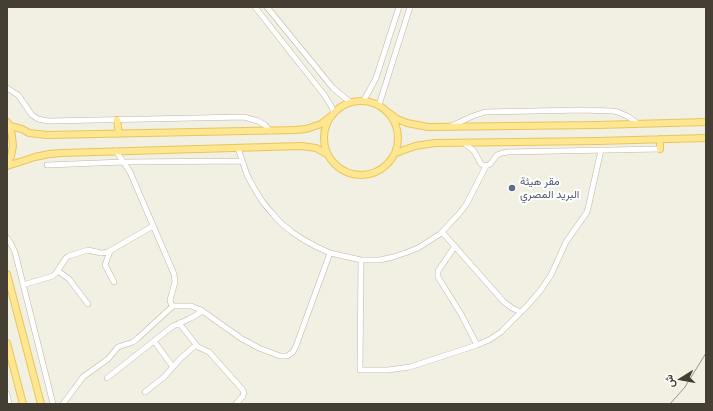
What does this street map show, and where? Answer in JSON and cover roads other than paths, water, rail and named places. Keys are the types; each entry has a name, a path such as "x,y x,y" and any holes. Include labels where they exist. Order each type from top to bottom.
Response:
{"main road":[{"path":"8,124 38,134 119,134 300,130 321,124 344,105 350,102 363,101 368,101 379,105 398,119 407,123 428,127 706,122"},
{"path":"332,115 324,134 327,154 333,163 341,170 362,176 372,174 382,169 390,162 396,153 399,142 398,132 395,121 389,112"},
{"path":"117,120 119,134"},
{"path":"7,166 13,146 12,136 8,124"},
{"path":"396,153 425,144 706,138"},
{"path":"660,139 660,149"},
{"path":"7,166 35,157 62,153 306,146 316,148 327,154"},
{"path":"7,274 41,404"},
{"path":"7,343 22,404"}],"street":[{"path":"256,7 325,96 333,110 332,115"},
{"path":"267,7 333,88 350,102"},
{"path":"363,101 378,72 399,7"},
{"path":"379,105 410,7"},
{"path":"7,88 18,95 32,115 44,121 244,117 258,121 270,130"},
{"path":"450,127 472,116 485,112 581,110 618,112 629,117 638,124"},
{"path":"464,143 470,147 481,164 486,166"},
{"path":"238,148 247,176 262,201 292,232 310,244 330,253 362,260 380,260 405,253 418,248 442,232 466,205 486,166 490,164 497,155 504,152 660,149"},
{"path":"362,260 360,370 388,370 410,367 489,340 497,335 521,312 546,283 566,242 585,215 589,204 601,150"},
{"path":"116,151 130,172 174,274 175,282 170,301 173,306"},
{"path":"47,164 242,161"},
{"path":"23,285 55,275 66,258 69,256 86,250 103,253 110,252 153,226"},
{"path":"442,232 504,302 521,312"},
{"path":"7,238 14,249 53,404"},
{"path":"455,246 438,272 438,278 457,308 477,345"},
{"path":"110,252 106,266 114,282"},
{"path":"63,404 83,378 108,360 118,347 130,343 138,338 173,306 192,306 203,311 254,346 277,356 287,356 293,352 296,346 330,253"},
{"path":"58,271 69,279 88,304"},
{"path":"107,378 173,326 203,311"},
{"path":"179,323 196,345 209,352 242,389 244,392 243,396 236,404"},
{"path":"154,341 173,367"},
{"path":"145,392 164,377 196,345"},
{"path":"7,394 9,404"}],"tram line":[{"path":"670,404 685,387 706,353"}],"place":[{"name":"مقر هيئة البريد المصري","path":"512,188"}]}
